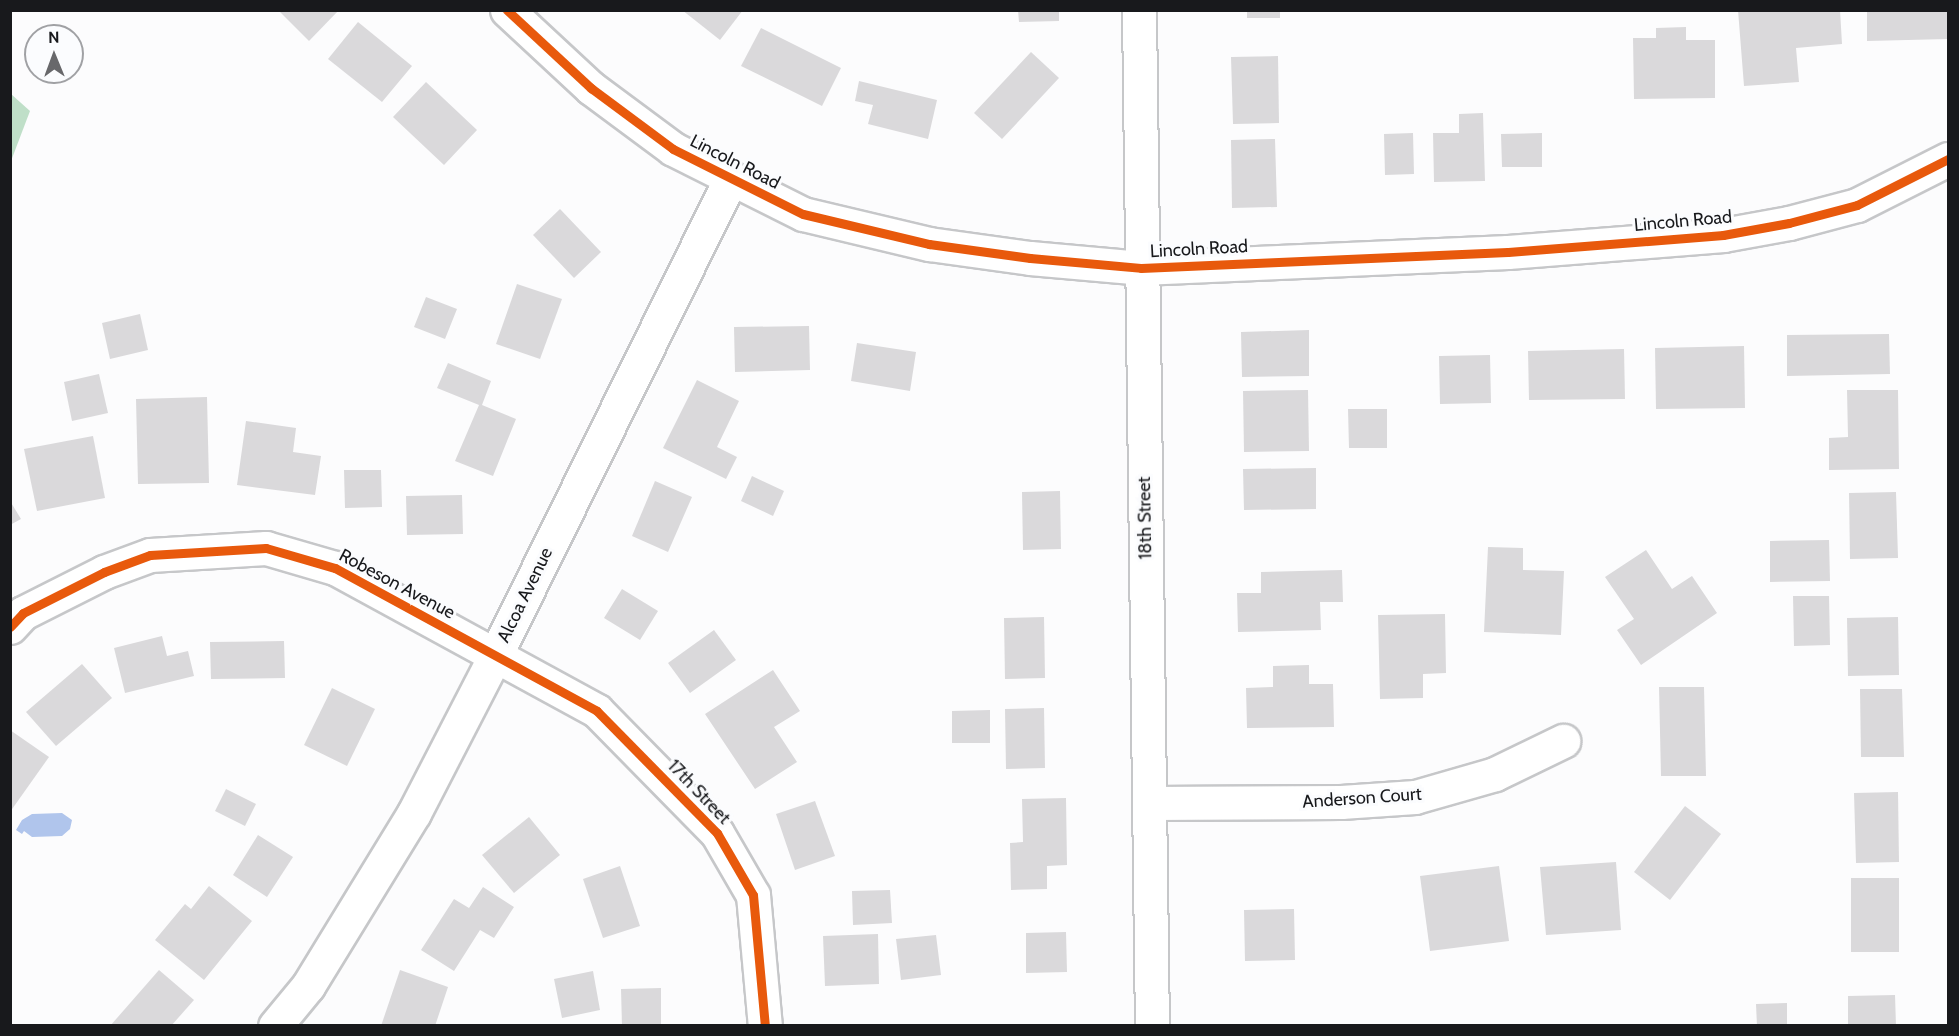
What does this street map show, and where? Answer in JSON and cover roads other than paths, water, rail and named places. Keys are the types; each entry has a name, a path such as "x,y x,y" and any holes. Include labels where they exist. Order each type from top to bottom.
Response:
{"street":[{"name":"Lincoln Road","path":"507,10 591,88 673,149 730,180 803,214 929,244 1141,268 1508,252 1723,235 1789,223 1857,205 1948,159"},
{"name":"18th Street","path":"1139,10 1141,268 1151,803 1152,1026"},
{"name":"Alcoa Avenue","path":"275,1026 308,986 414,813 495,656 730,180"},
{"name":"Robeson Avenue","path":"10,627 23,613 104,572 150,555 266,548 336,568 495,656"},
{"name":"17th Street","path":"495,656 597,711 717,833 753,895 765,1026"},
{"name":"Anderson Court","path":"1151,803 1341,802 1415,797 1495,774 1563,741"}],"water":[{"path":"62,813 72,820 70,829 62,836 32,837 24,831 22,834 16,830 22,820 32,814"}]}
